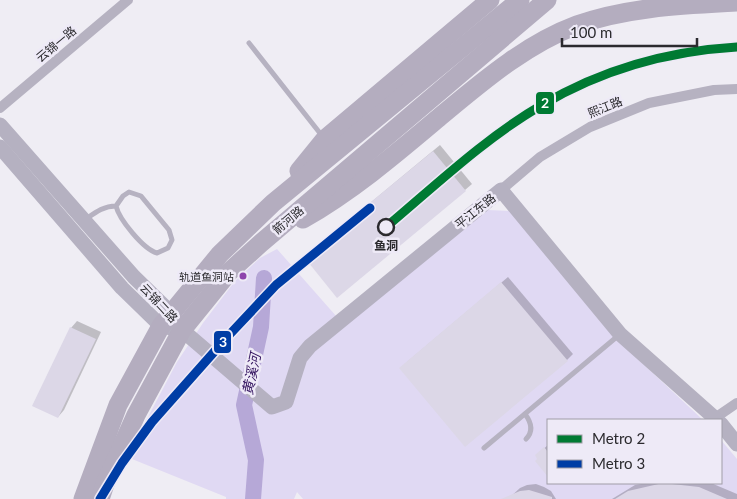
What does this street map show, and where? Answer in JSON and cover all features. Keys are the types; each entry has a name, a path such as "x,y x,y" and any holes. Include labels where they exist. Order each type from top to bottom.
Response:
{"highway":[{"path":"273,203 325,139 490,0"},
{"name":"箭河路","path":"83,499 118,405 166,320 220,254 273,203 520,0"},
{"name":"箭河路","path":"100,499 136,415 182,330 229,272 547,0"},
{"path":"733,0 737,1"},
{"path":"261,243 320,210 355,186 500,68 547,39 577,25 607,16 672,6 737,1"}],"street":[{"name":"云锦一路","path":"0,108 128,0"},
{"name":"熙江路","path":"501,190 540,158 590,127 649,104 714,90 737,89"},
{"name":"云锦二路","path":"0,126 134,277 166,320"},
{"name":"云锦二路","path":"0,147 122,288 182,330"},
{"name":"平江东路","path":"182,330 272,407 286,402 300,358 310,346 501,190 620,334 716,419"},
{"path":"720,419 737,403"},
{"name":"平江东路","path":"722,426 737,444"}],"lane":[{"path":"249,43 325,139"},
{"path":"129,192 141,196 170,230 172,240 168,248 157,253 146,248 120,217 116,206 122,196 129,192"},
{"path":"84,220 97,210 116,206"},
{"path":"484,448 620,334"},
{"path":"525,414 531,430 530,435 526,439"}],"shaded area":[{"path":"487,210 511,211 610,333 702,419 547,419 547,484 722,484 722,441 737,459 737,499 303,499 297,492 294,499 226,499 226,497 127,457 177,362 203,323 235,281 260,258 277,249 344,325"}],"building":[{"path":"433,151 466,191 337,298 304,257"},
{"path":"501,282 568,361 465,447 399,368"},
{"path":"70,327 96,339 58,418 32,406"},
{"path":"544,447 547,451 547,476 535,461 537,459 535,455"},
{"path":"659,484 672,484 699,487 727,499 615,499 628,491"},
{"path":"529,490 552,497 552,499 501,499 520,491"}],"waterway":[{"name":"黄溪河","path":"253,499 256,460 244,405 261,327 264,278"}],"metro line":[{"name":"2","path":"386,227 461,163 501,132 542,105 565,93 612,72 636,64 686,53 737,47"},
{"name":"3","path":"100,499 122,463 152,422 230,334 276,285 370,208"}],"place":[{"name":"鱼洞","path":"386,227"},
{"name":"轨道鱼洞站","path":"243,276"}]}
